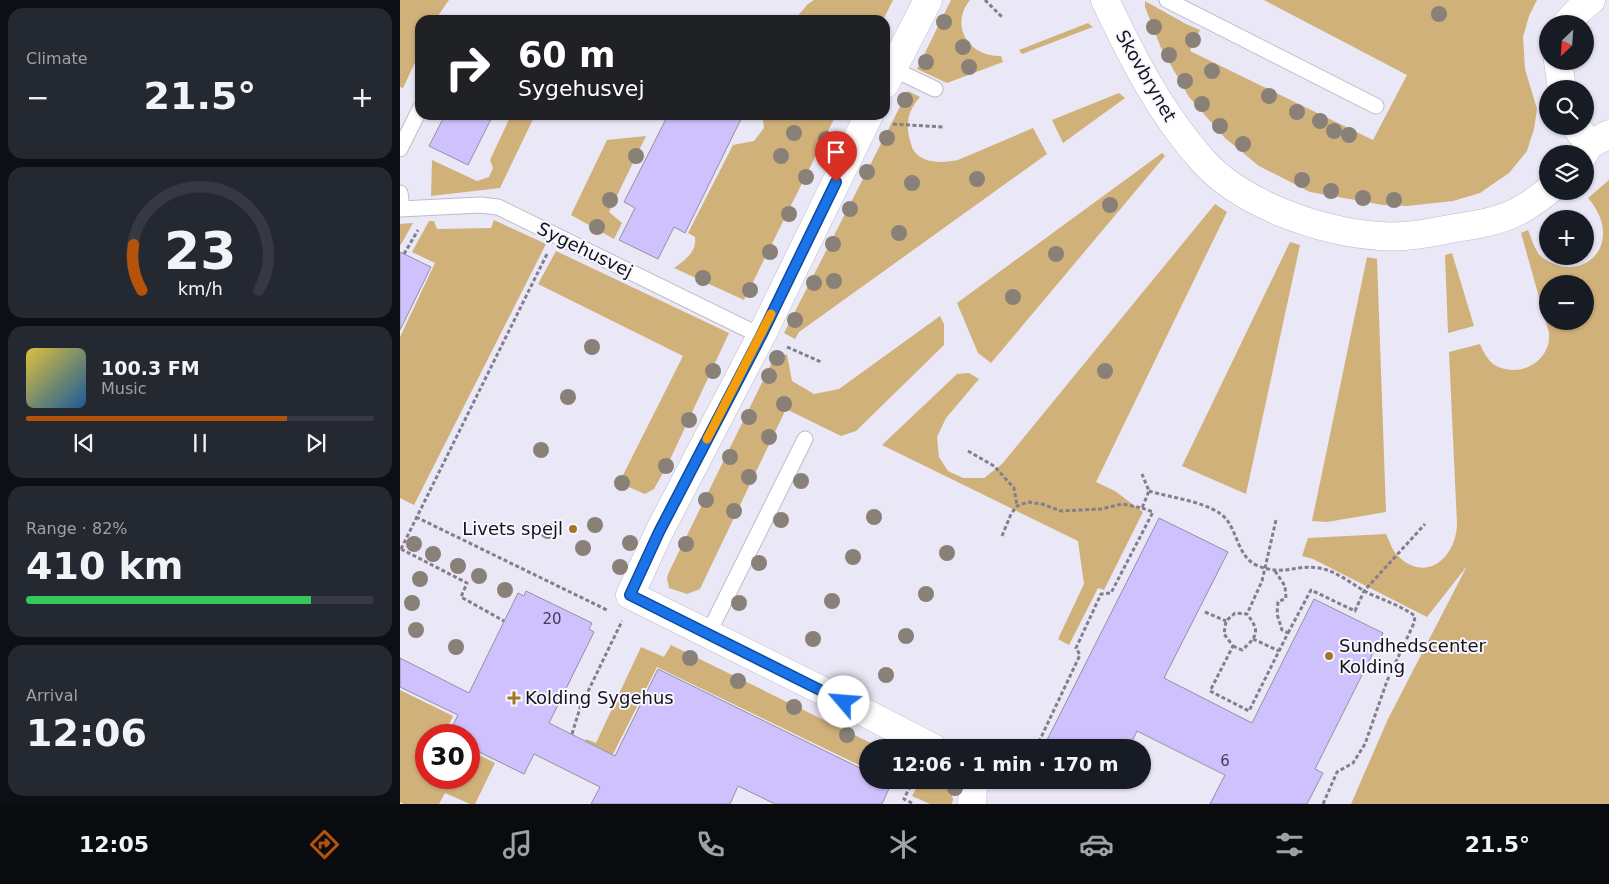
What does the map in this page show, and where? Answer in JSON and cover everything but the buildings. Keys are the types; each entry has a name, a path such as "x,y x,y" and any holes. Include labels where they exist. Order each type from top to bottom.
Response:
{"street":[{"path":"890,75 928,0"},
{"name":"Skovbrynet","path":"1105,0 1128,51 1164,112 1204,162 1232,186 1267,207 1305,221 1340,230 1380,236 1416,235 1481,224 1520,211 1539,197"},
{"path":"1574,15 1591,0"},
{"path":"875,123 659,532 630,595 915,739"},
{"path":"972,804 973,789"}],"lane":[{"path":"1167,0 1376,106"},
{"path":"890,77 935,89"},
{"path":"400,149 415,119"},
{"path":"400,193 401,209"},
{"name":"Sygehusvej","path":"401,209 480,205 498,207 761,336"},
{"path":"708,634 805,439"}],"path":[{"path":"985,0 1003,18"},
{"path":"875,123 943,127"},
{"path":"504,621 461,597 467,584 400,549 557,236"},
{"path":"761,336 821,362"},
{"path":"968,451 994,466 1014,488 1017,506"},
{"path":"1142,474 1149,490 1142,508"},
{"path":"1149,490 1205,506 1217,512 1227,520 1245,554 1253,563 1275,571 1306,567 1321,568 1330,571 1364,591 1395,604 1415,616 1415,620 1387,681 1364,744 1353,763 1338,772 1323,804"},
{"path":"1002,536 1011,514 1017,506 1028,502 1042,504 1061,511 1101,509 1122,504 1153,512 1111,593 1101,594 1076,648 1080,655 1040,739"},
{"path":"1247,614 1262,581 1276,520"},
{"path":"1233,646 1210,691 1250,711 1311,590 1355,611 1364,591 1425,524"},
{"path":"1275,571 1285,586 1286,598 1278,602 1277,614 1282,630 1288,633"},
{"path":"1205,612 1226,621"},
{"path":"1235,613 1247,614 1254,624 1256,632 1253,639 1242,650 1233,646 1224,634 1226,621 1235,613"},
{"path":"572,734 580,708 624,618"},
{"path":"1253,639 1279,652"},
{"path":"909,789 904,799 914,804"}],"shaded area":[{"path":"400,0 449,0 438,15 415,15 415,63 403,88 400,87"},
{"path":"814,0 893,0 886,15 798,15"},
{"path":"951,0 970,0 961,20 966,38 972,46 980,51 990,55 1001,56 1003,62 947,83 917,69"},
{"path":"1264,0 1537,0 1529,16 1523,37 1525,69 1537,109 1534,129 1527,151 1509,173 1480,193 1453,201 1407,206 1383,205 1310,192 1259,166 1225,138 1189,97 1161,48 1145,7 1145,1 1200,30 1190,51 1373,140 1407,75"},
{"path":"1088,23 1093,27 1022,54 1019,50"},
{"path":"908,91 920,97 910,113 908,131 913,149 923,158 934,162 958,160 1033,128 1047,154 799,332 795,339 784,333"},
{"path":"1119,93 1125,98 1063,143 1052,120"},
{"path":"509,120 533,120 500,188 431,196 432,160 477,181 489,177 493,168 490,160"},
{"path":"763,120 834,120 744,300 674,268 686,259 694,247 695,237 688,233 733,145 754,141 764,128"},
{"path":"646,136 609,212 622,223 614,239 571,215 607,140"},
{"path":"1162,153 1165,156 991,363 978,353 957,303"},
{"path":"1609,180 1609,804 1351,804 1388,719 1467,566 1427,617 1313,559 1302,556 1308,538 1386,534 1395,553 1408,563 1418,567 1428,567 1437,564 1445,557 1455,537 1457,524 1449,352 1480,344 1493,364 1509,370 1517,370 1533,365 1539,360 1548,345 1548,330 1594,330 1594,275 1539,275 1539,297 1521,233 1528,230 1539,254 1539,265 1570,267 1594,265 1594,256 1599,250 1603,232 1602,223 1590,200 1594,200 1594,193"},
{"path":"1215,204 1227,212 1096,482 1115,491 1143,512 1104,590 1098,588 1069,645 1058,639 1084,584 1078,541 882,445 957,374 969,373 979,379 946,418 937,437 939,457 948,471 963,478 984,478 1002,464"},
{"path":"494,220 546,244 414,505 400,498 400,337 435,263 412,252 429,221 434,221 437,229 491,228"},
{"path":"413,223 400,246 400,224"},
{"path":"1290,242 1300,245 1246,494 1182,466"},
{"path":"556,251 729,333 668,464 654,489 645,494 619,483 683,356 538,284"},
{"path":"1452,253 1474,326 1448,333 1445,255"},
{"path":"1367,257 1377,259 1386,512 1327,522 1312,521"},
{"path":"940,316 944,324 944,345 856,431 841,436 786,409 700,589 687,594 669,588 667,578 669,572 777,352 787,355 792,381 814,394 839,389"},
{"path":"671,645 863,739 859,739 859,765 657,667 606,768 579,755 586,739 596,743 641,647 664,657"},
{"path":"400,690 453,716 449,724 415,724 415,789 480,789 480,756 495,763 475,804 470,804 445,793 439,804 404,804 400,802"},
{"path":"916,789 950,789 953,799 952,804 930,804 912,796"}],"slow traffic":[{"path":"707,439 771,314"}],"place":[{"name":"Livets spejl","path":"573,529"},
{"name":"Sundhedscenter Kolding","path":"1329,656"},
{"name":"Kolding Sygehus","path":"514,698"}],"route":[{"path":"836,182 761,336 659,532 630,595 844,702"}]}
